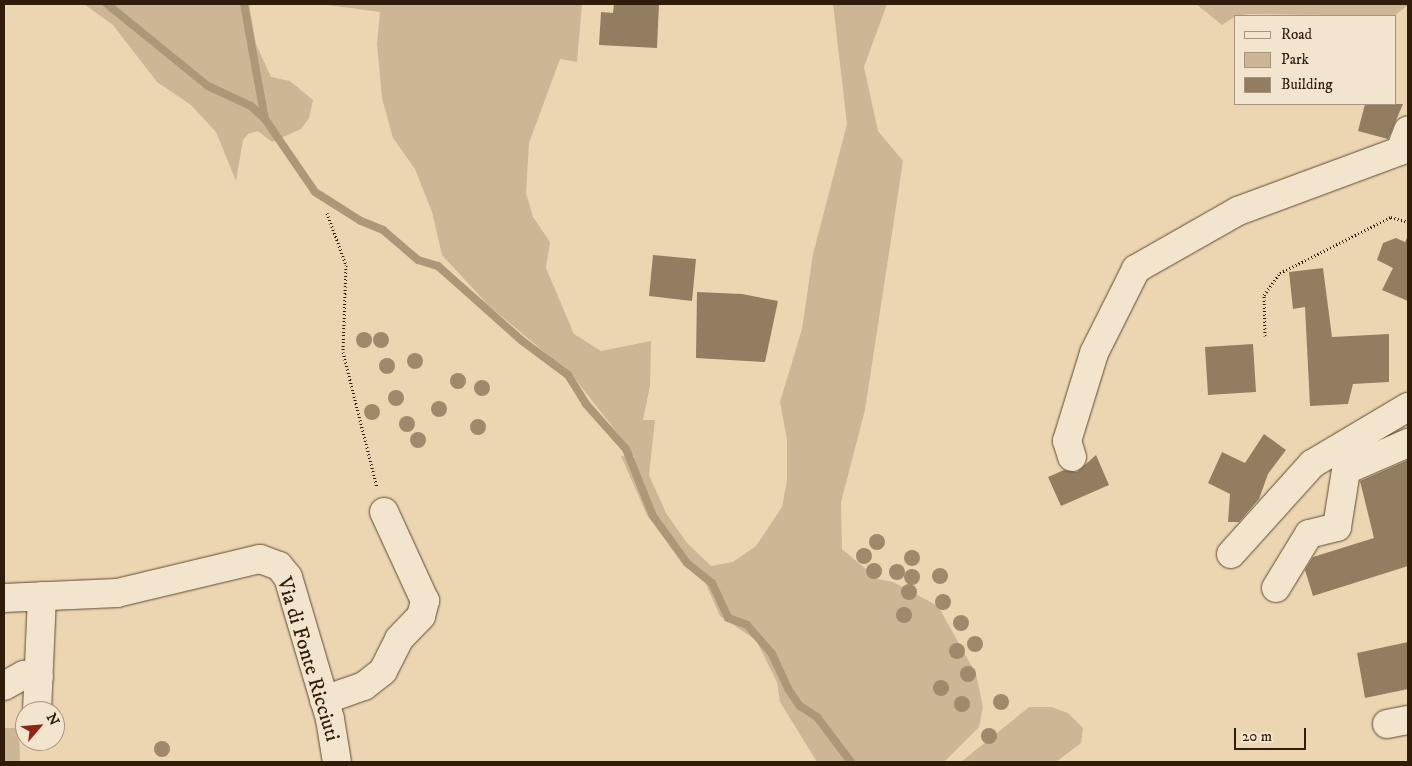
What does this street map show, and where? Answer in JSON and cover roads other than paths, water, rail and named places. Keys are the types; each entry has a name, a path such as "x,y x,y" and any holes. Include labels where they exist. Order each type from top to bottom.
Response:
{"street":[{"path":"1072,457 1067,441 1094,353 1136,269 1238,211 1400,151 1408,130"},
{"path":"1231,554 1312,464 1408,407"},
{"path":"1276,588 1309,534 1337,527 1346,470 1408,442"},
{"path":"324,700 364,686 383,671 399,639 422,616 424,601 384,512"},
{"name":"Via di Fonte Ricciuti","path":"4,598 117,593 260,559 279,566 288,577 324,700 337,762"},
{"path":"38,701 42,596"},
{"path":"4,686 24,675 39,677"}],"waterway":[{"path":"107,4 208,86 251,106 265,119 315,192 361,221 383,230 418,260 438,266 521,340 568,375 586,404 626,449 653,516 687,563 712,583 728,618 747,625 772,654 788,689 800,706 817,717 851,762"},
{"path":"244,4 265,119"}]}
